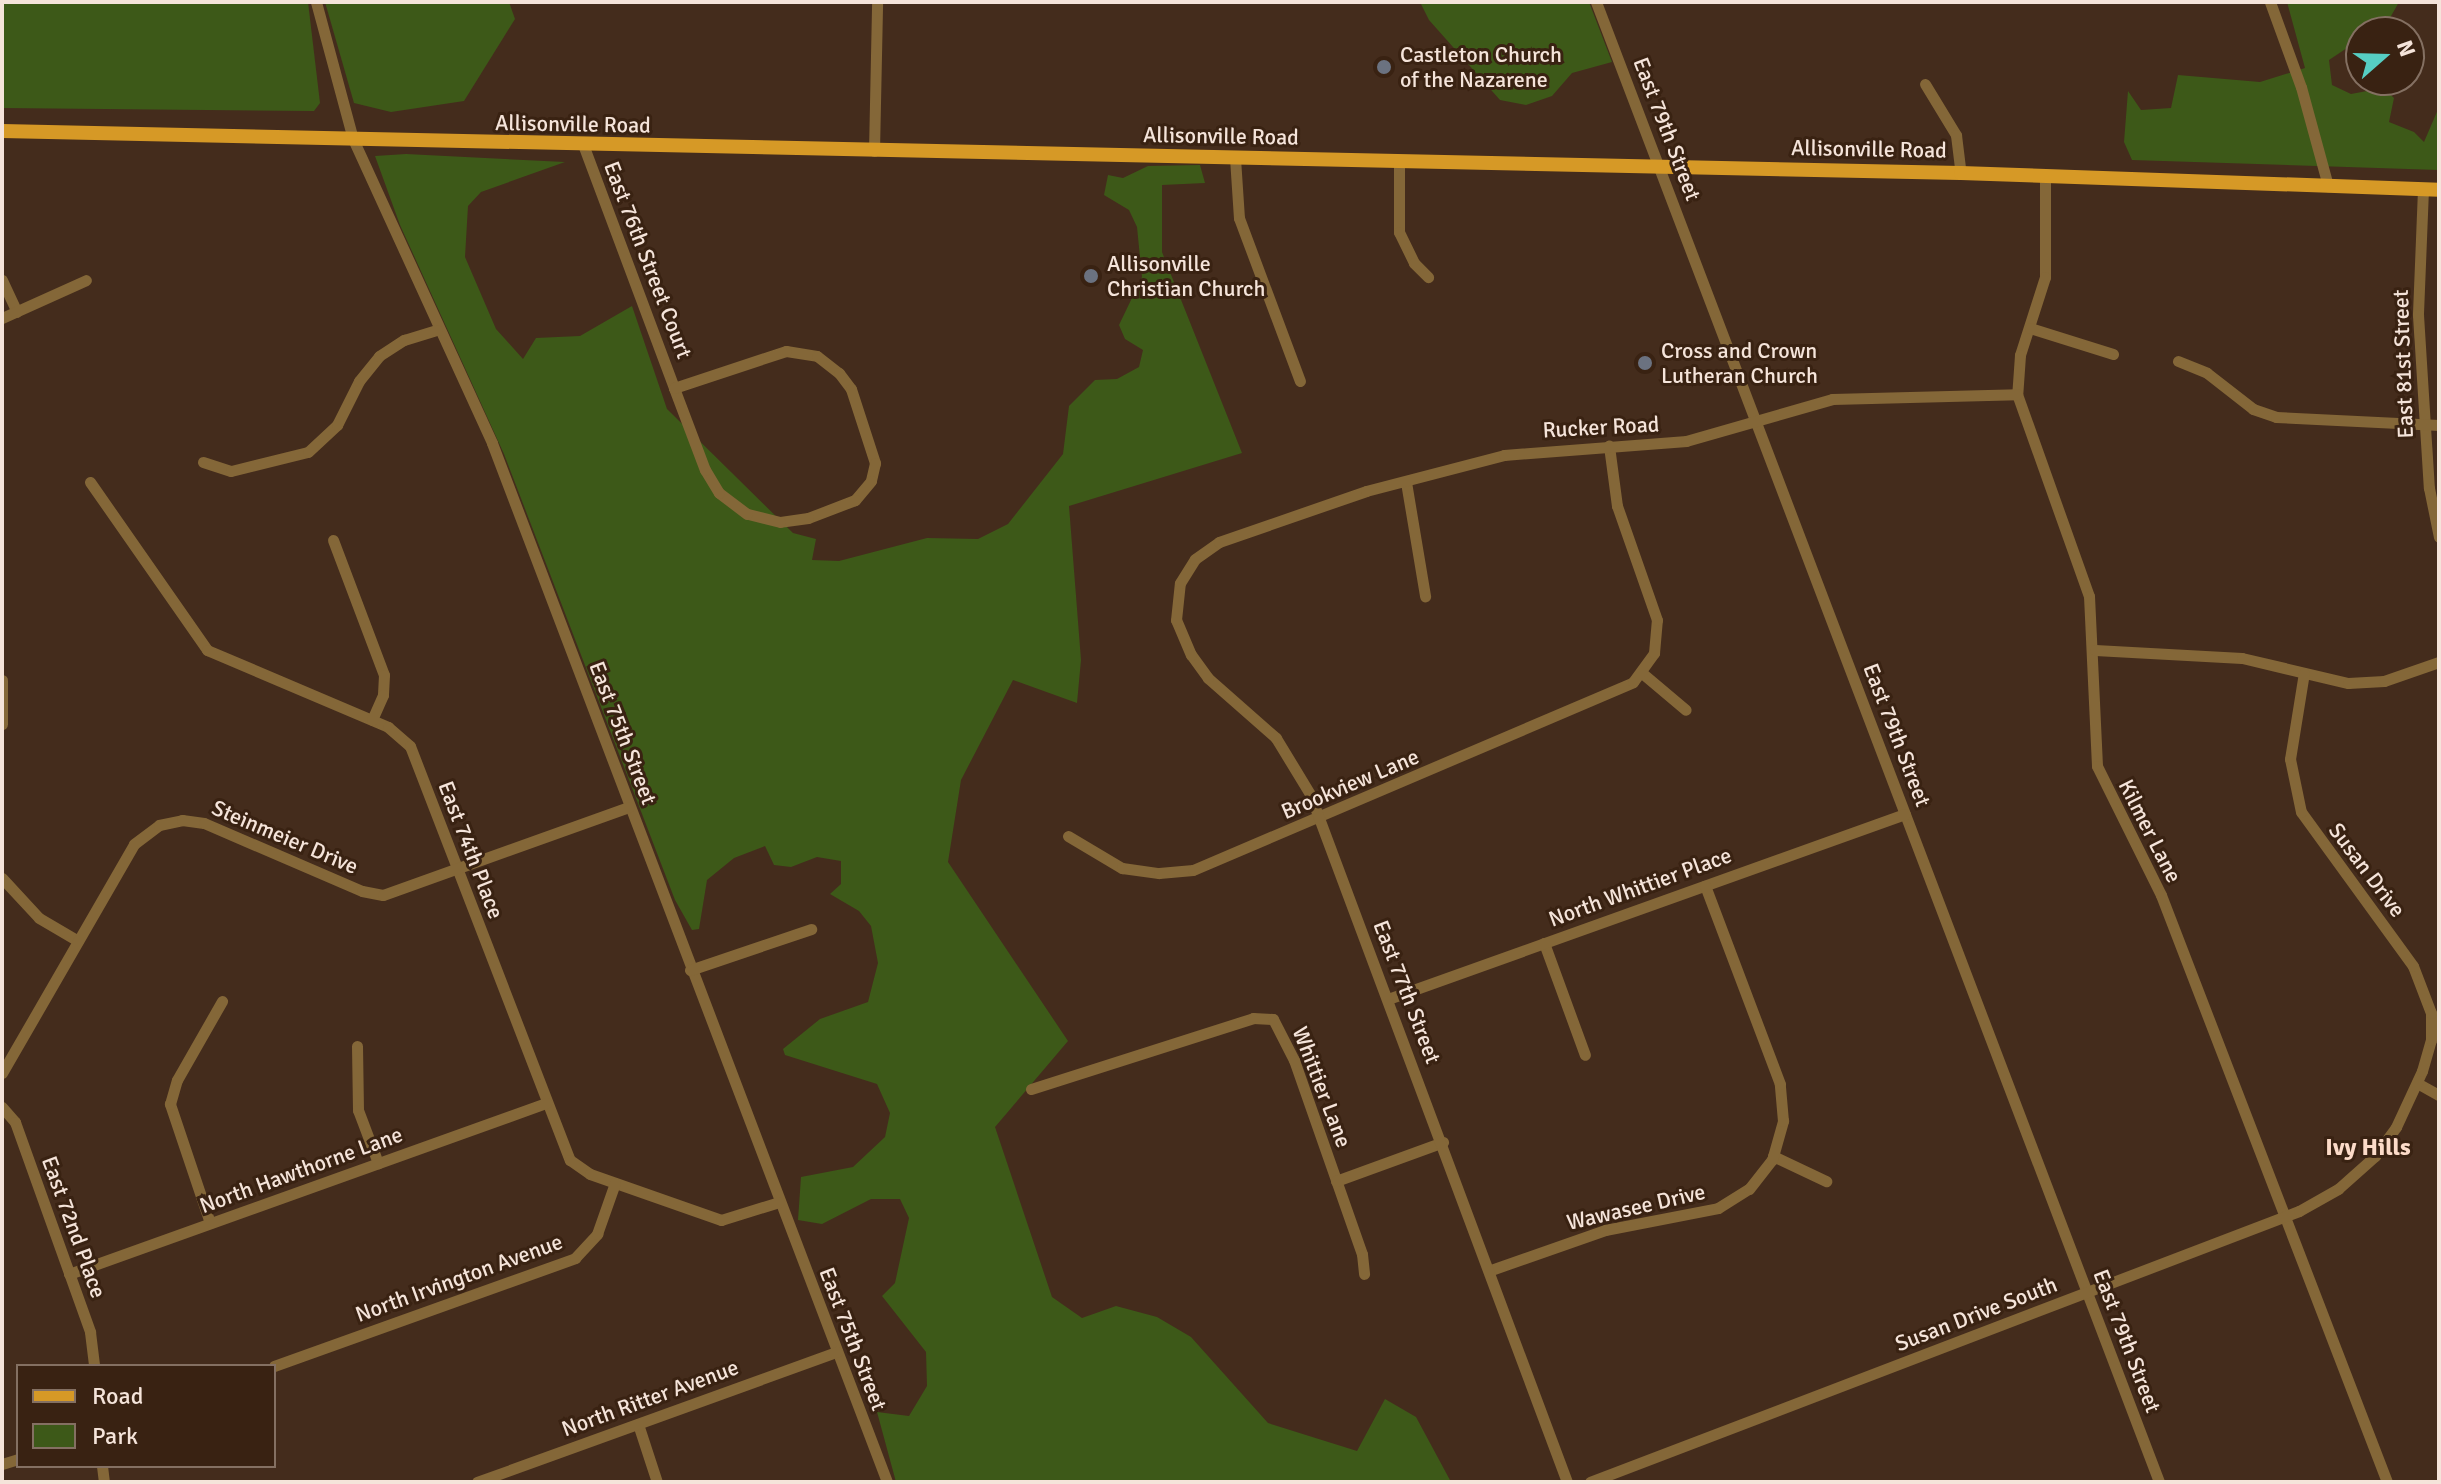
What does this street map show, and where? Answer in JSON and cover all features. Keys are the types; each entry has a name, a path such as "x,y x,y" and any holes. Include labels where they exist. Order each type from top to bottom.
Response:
{"main road":[{"name":"Allisonville Road","path":"2,131 584,147 2045,175 2439,190"}],"street":[{"name":"East 75th Street","path":"316,2 353,139 437,330 492,443 887,1482"},
{"path":"874,151 877,2"},
{"name":"East 79th Street","path":"1596,2 2159,1482"},
{"path":"2270,2 2301,87 2328,186"},
{"path":"1925,84 1956,135 1961,173"},
{"name":"East 76th Street Court","path":"584,147 674,388 710,480 743,512 776,522 801,520 855,500 871,481 873,448 851,389 836,369 817,356 778,351 674,388"},
{"path":"1235,158 1239,218 1300,381"},
{"path":"1399,162 1399,232 1409,255 1428,277"},
{"name":"Kilmer Lane","path":"2045,175 2045,277 2020,355 2017,394 2087,587 2095,650 2091,728 2097,766 2161,895 2387,1482"},
{"name":"East 81st Street","path":"2423,189 2418,315 2424,424 2439,537"},
{"path":"2,280 17,312"},
{"path":"2,318 86,280"},
{"path":"2030,328 2113,354"},
{"path":"203,462 231,471 273,465 325,439 366,370 385,351 437,330"},
{"path":"2178,361 2207,373 2249,407 2276,417 2439,425"},
{"name":"Rucker Road","path":"1198,555 1223,541 1406,482 1512,453 1686,441 1842,398 2017,394"},
{"path":"1609,446 1617,506 1657,620 1656,648 1642,673 1686,710"},
{"name":"East 74th Place","path":"90,482 207,650 372,720 410,746 570,1160 615,1183 721,1220 779,1202"},
{"path":"1406,482 1425,596"},
{"path":"333,540 384,675 383,695 372,720"},
{"name":"East 77th Street","path":"1198,555 1178,587 1175,611 1182,639 1208,678 1293,760 1320,819 1491,1270 1567,1482"},
{"path":"2095,650 2218,656 2371,683 2439,662"},
{"name":"Brookview Lane","path":"1068,836 1118,866 1175,873 1204,867 1617,691 1642,673"},
{"name":"Susan Drive","path":"2304,673 2291,741 2294,791 2310,828 2422,983 2432,1031 2417,1083"},
{"path":"2,680 2,724"},
{"name":"Steinmeier Drive","path":"2,1073 136,840 168,821 204,823 372,894 390,894 629,807"},
{"name":"North Whittier Place","path":"1388,999 1905,814"},
{"path":"2,878 39,918 78,941"},
{"name":"Wawasee Drive","path":"1491,1270 1605,1230 1718,1208 1749,1189 1773,1156 1783,1121 1780,1084 1705,886"},
{"path":"690,970 811,929"},
{"path":"1544,943 1585,1055"},
{"path":"210,1223 170,1104 177,1080 222,1001"},
{"name":"Whittier Lane","path":"1031,1089 1264,1015 1273,1019 1294,1060 1364,1259 1364,1274"},
{"path":"357,1046 358,1110 378,1163"},
{"path":"2417,1083 2439,1095"},
{"name":"Susan Drive South","path":"1590,1482 2088,1293 2284,1216 2331,1194 2369,1163 2396,1127 2417,1083"},
{"name":"North Hawthorne Lane","path":"69,1274 546,1103"},
{"name":"East 72nd Place","path":"2,1107 15,1122 90,1332 94,1364"},
{"path":"1336,1181 1443,1142"},
{"path":"1773,1156 1826,1181"},
{"name":"North Irvington Avenue","path":"276,1365 575,1258 593,1243 615,1183"},
{"name":"North Ritter Avenue","path":"477,1482 837,1352"},
{"path":"638,1424 657,1482"}],"green space":[{"path":"2,2 308,2 320,103 314,111 2,108"},
{"path":"325,2 509,2 515,19 464,101 391,112 354,103"},
{"path":"1420,2 1589,2 1612,62 1572,73 1552,96 1526,105 1500,100 1429,20"},
{"path":"2287,2 2399,2 2391,16 2345,16 2345,49 2329,60 2332,85 2345,91 2345,96 2392,96 2394,98 2389,122 2414,132 2424,142 2439,107 2439,170 2132,160 2124,142 2128,91 2141,110 2171,108 2178,75 2260,82 2305,68"},
{"path":"406,154 565,162 481,192 468,206 465,257 496,329 523,359 536,338 580,336 632,306 667,409 793,533 816,539 812,560 839,561 927,538 978,539 1008,524 1063,454 1069,406 1095,380 1117,379 1139,367 1143,350 1125,339 1119,325 1142,277 1137,227 1129,210 1104,195 1108,175 1123,178 1148,166 1200,165 1205,183 1162,185 1162,252 1242,453 1069,506 1081,660 1077,703 1013,680 961,780 948,862 1068,1041 995,1127 1052,1297 1082,1318 1116,1306 1157,1317 1191,1337 1268,1423 1357,1451 1385,1399 1416,1417 1451,1482 896,1482 877,1412 909,1416 927,1386 926,1352 882,1296 895,1283 909,1218 900,1199 871,1199 822,1224 798,1220 801,1177 853,1167 885,1137 890,1113 877,1084 785,1055 783,1049 820,1019 868,1002 878,963 871,926 859,911 830,894 841,884 841,861 817,857 791,867 774,865 765,846 734,858 707,880 699,929 692,930 675,900 504,454 400,225 375,156"}],"place":[{"name":"Castleton Church of the Nazarene","path":"1384,67"},
{"name":"Allisonville Christian Church","path":"1091,276"},
{"name":"Cross and Crown Lutheran Church","path":"1645,363"}],"district":[{"name":"Ivy Hills","path":"2368,1148"}]}
